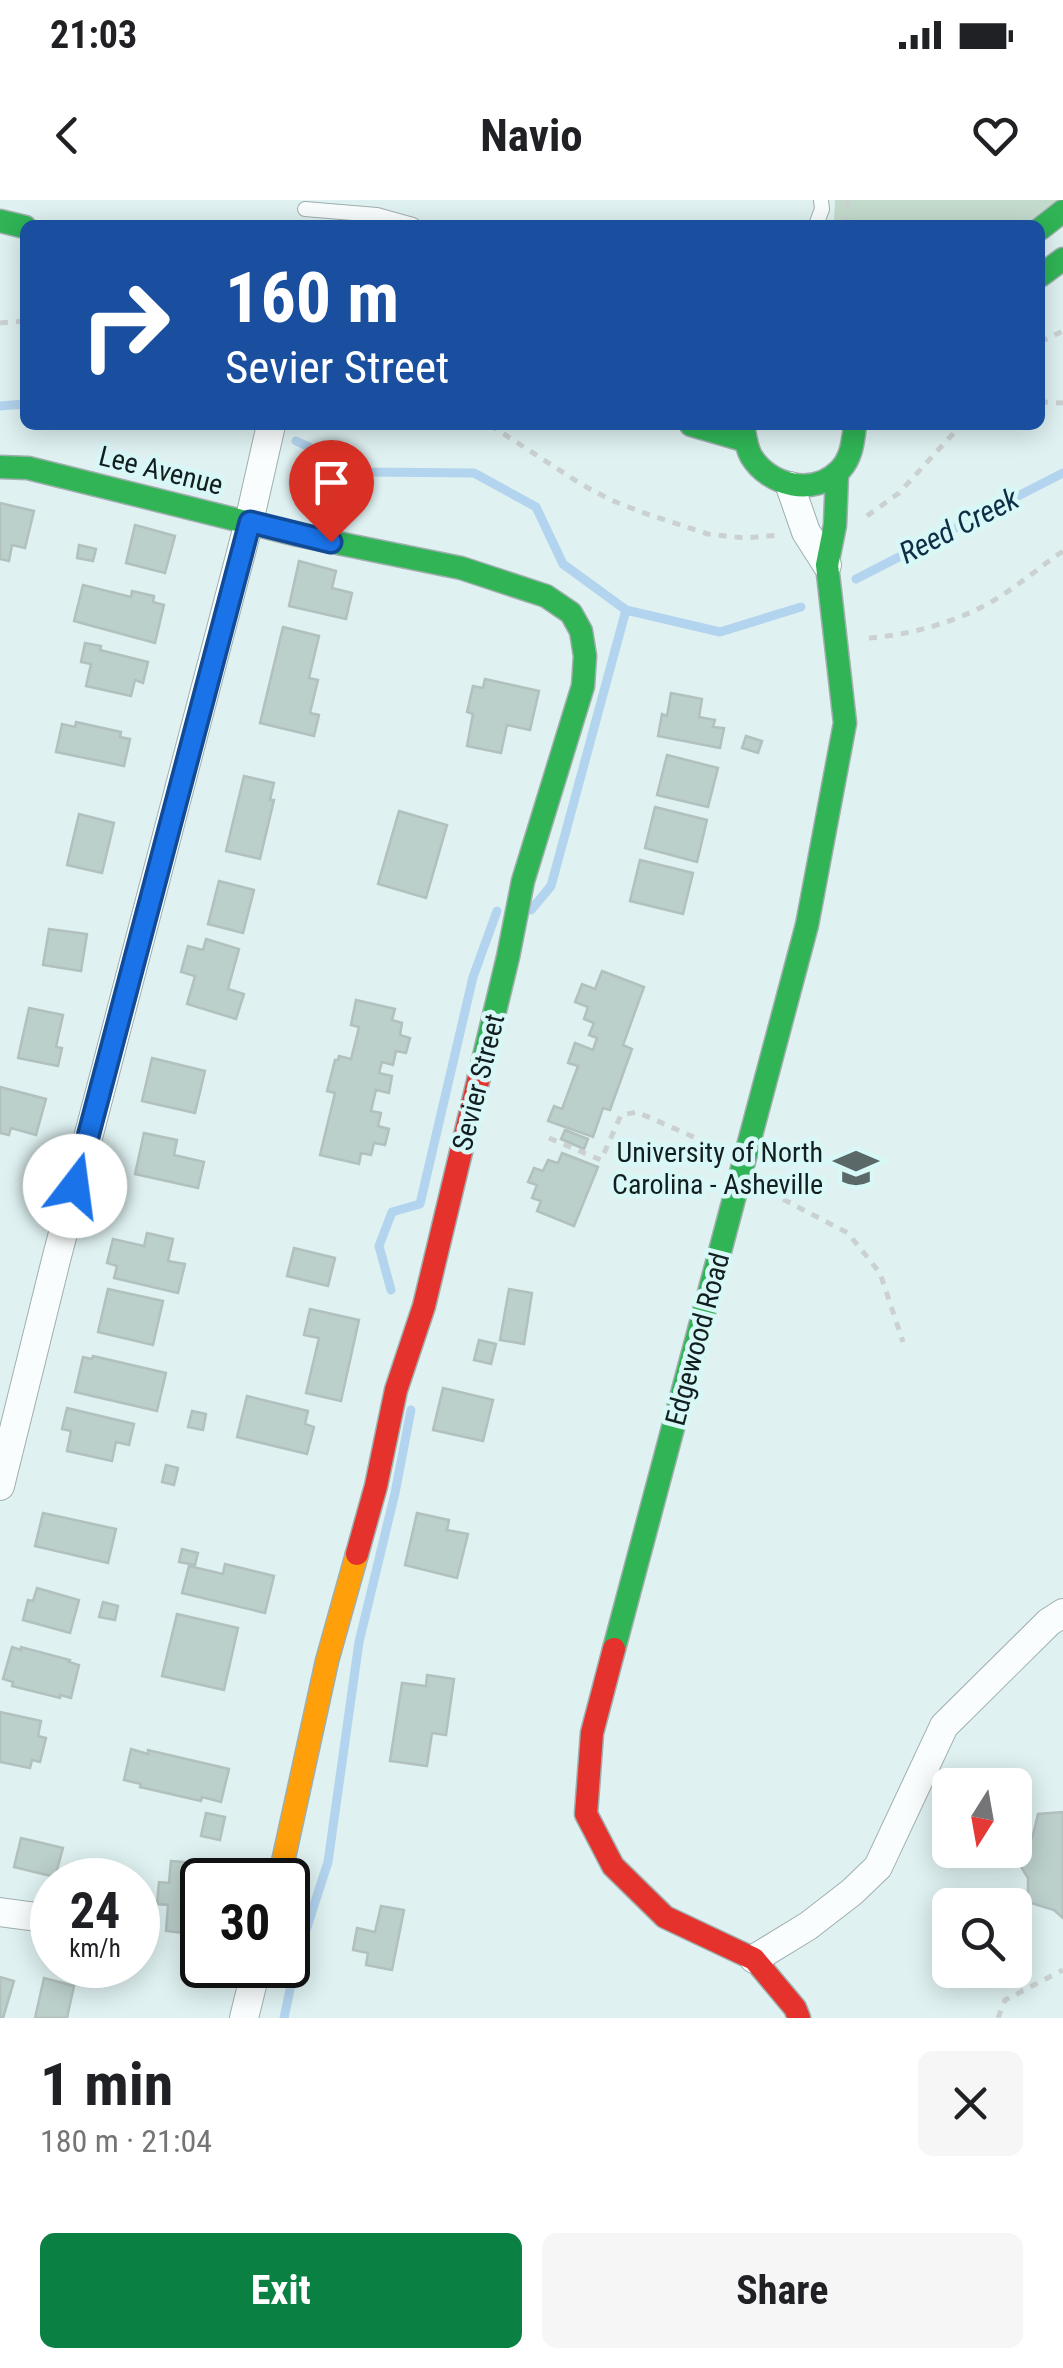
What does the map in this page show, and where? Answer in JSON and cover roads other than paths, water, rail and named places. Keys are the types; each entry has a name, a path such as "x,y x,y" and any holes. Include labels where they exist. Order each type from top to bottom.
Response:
{"street":[{"path":"0,1486 271,430"},
{"path":"743,433 755,465 765,475 790,486 808,486 837,474 848,458 855,430"},
{"name":"Lee Avenue","path":"0,466 28,468 250,522"},
{"name":"Edgewood Road","path":"799,2018 754,1960 665,1918 612,1866 586,1814 592,1733 806,925 845,723 826,565 835,525 837,474"},
{"name":"Edgewood Road","path":"790,486 806,532 826,565"},
{"name":"Sevier Street","path":"250,522 298,536 461,568 546,596 570,613 581,631 585,656 582,686 523,881 424,1306 396,1390 376,1486 328,1661 284,1858"},
{"path":"754,1960 808,1926 878,1867 944,1726 1049,1622 1063,1613"},
{"path":"0,1912 30,1916"},
{"path":"244,2018 251,1988"}],"lane":[{"path":"305,211 349,206 396,220"}],"waterway":[{"name":"Reed Creek","path":"0,406 20,404"},
{"name":"Reed Creek","path":"296,441 365,472 474,473 536,507 563,564 626,610 720,632 801,607"},
{"name":"Reed Creek","path":"856,579 1063,473"},
{"path":"531,910 551,886 626,610"},
{"path":"391,1290 379,1246 392,1212 420,1204 473,977 497,911"},
{"path":"284,2018 296,1961 328,1862 359,1642 411,1410"}],"place":[{"name":"University of North Carolina - Asheville","path":"856,1168"}]}
